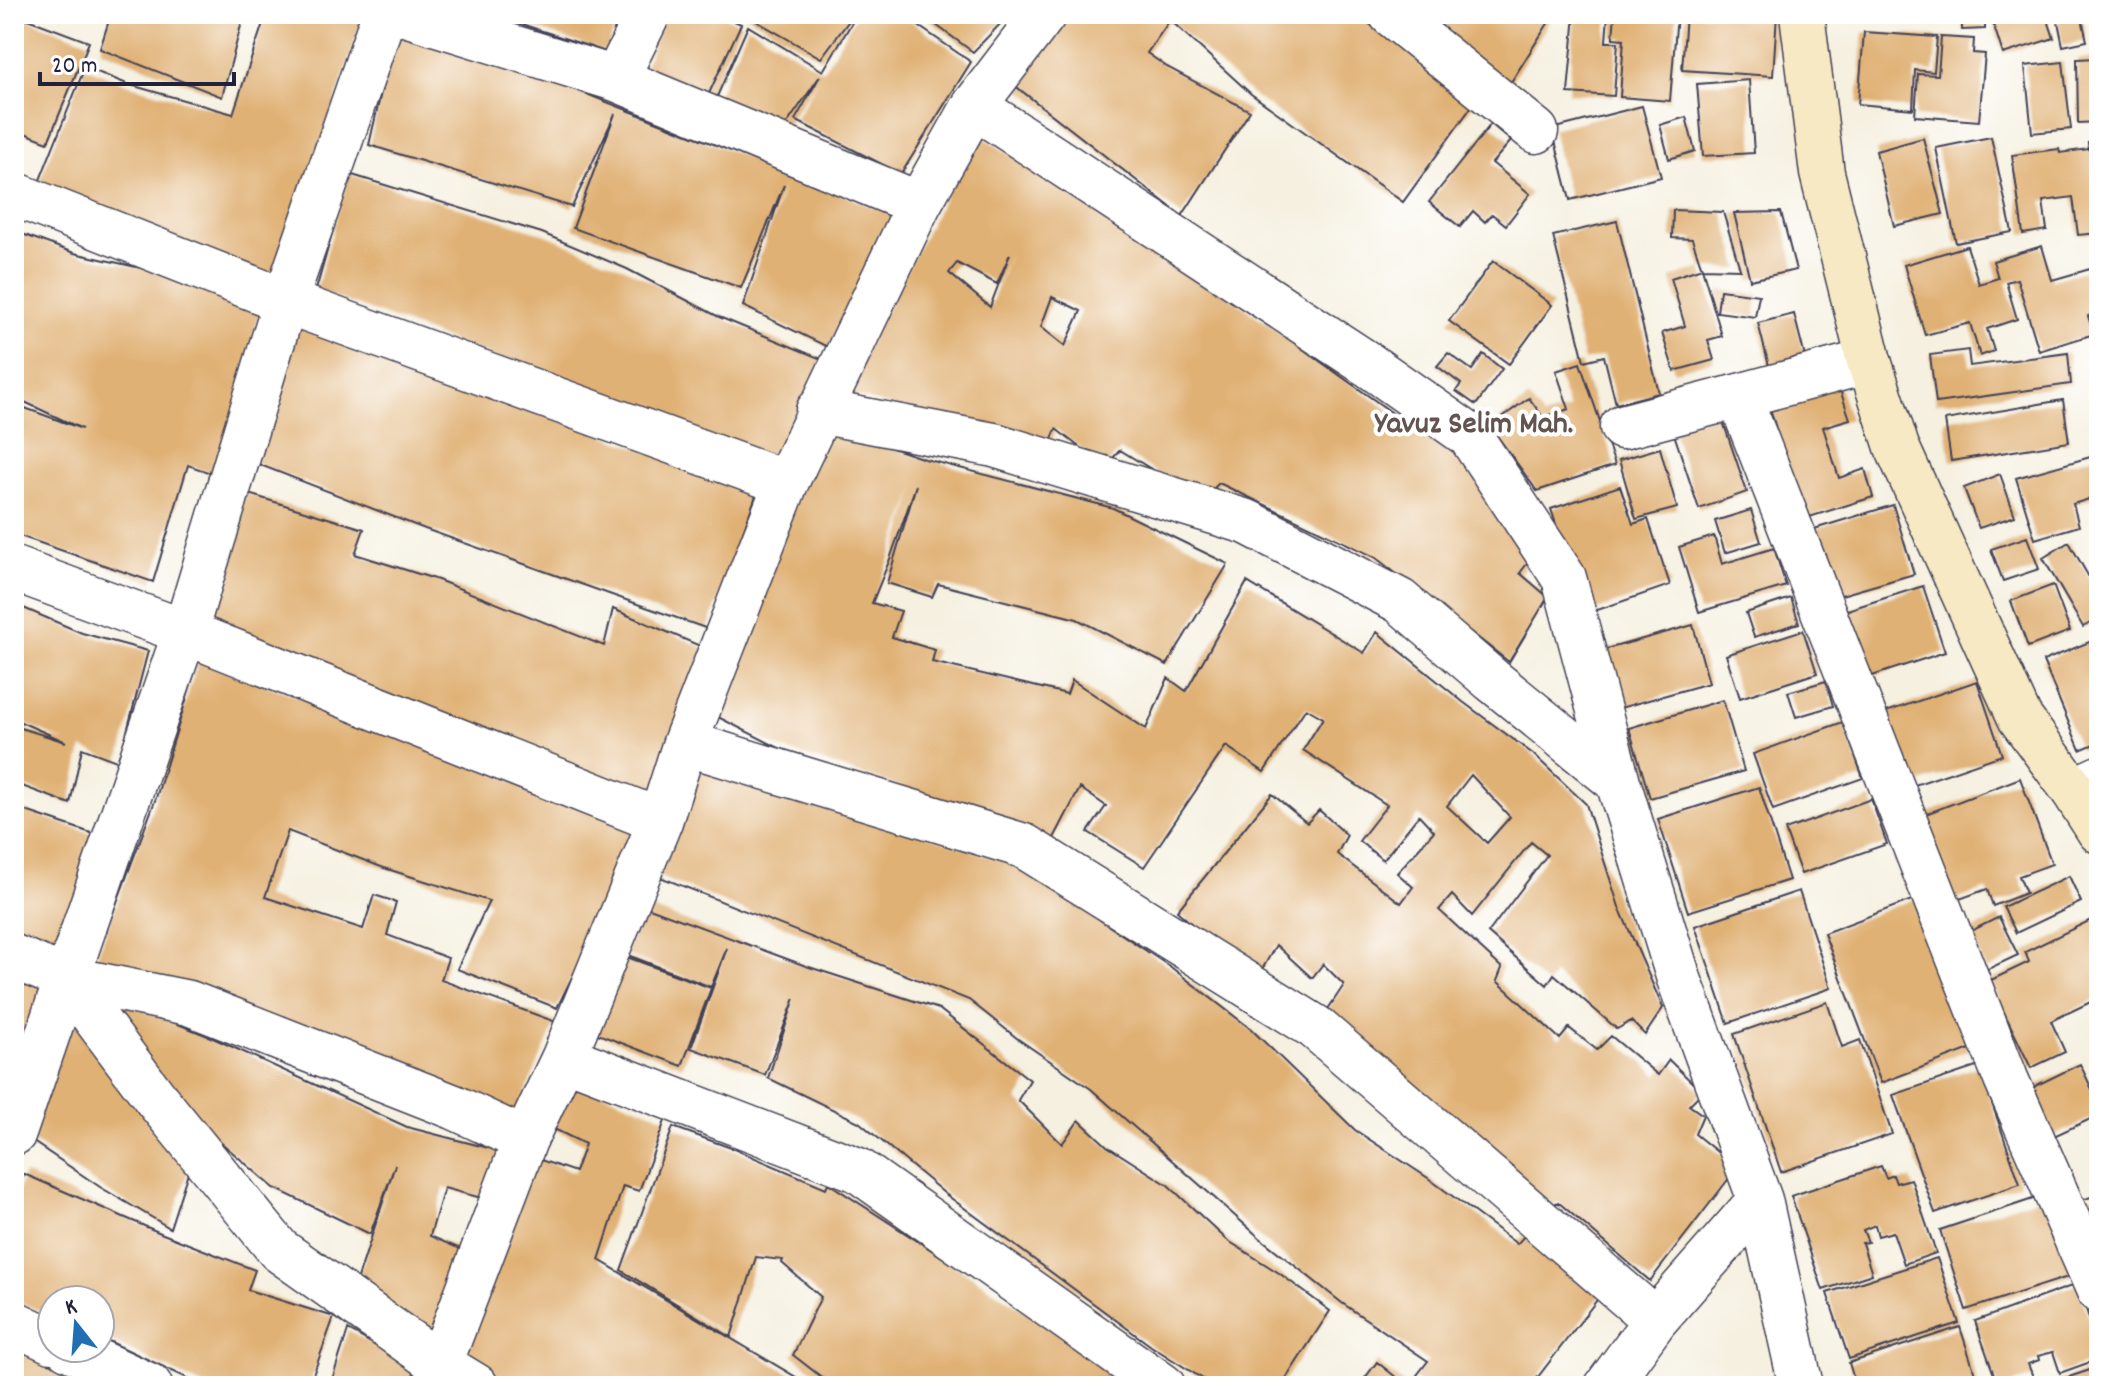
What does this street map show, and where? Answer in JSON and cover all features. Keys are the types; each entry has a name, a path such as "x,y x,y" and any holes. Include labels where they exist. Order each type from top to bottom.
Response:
{"street":[{"path":"14,1133 185,632 285,301 384,14"},
{"path":"405,14 616,79 919,204"},
{"path":"616,79 648,14"},
{"path":"65,978 156,1099 279,1250 450,1379 525,1140 564,1057 660,821 685,743 786,483 919,204 974,106 1044,14"},
{"path":"1391,14 1536,131"},
{"path":"1802,14 1822,173 1869,361 1897,447 2020,718 2086,784 2099,831"},
{"path":"974,106 1369,365 1470,436 1564,578 1618,782 1679,979 1760,1200 1801,1386"},
{"path":"14,194 285,301 786,483"},
{"path":"1622,427 1869,361"},
{"path":"1739,396 2006,1079 2099,1291"},
{"path":"818,411 994,445 1247,522 1400,601 1618,782"},
{"path":"14,569 185,632 660,821"},
{"path":"685,743 1024,846 1315,1027 1655,1320"},
{"path":"14,957 65,978 189,1003 454,1107 525,1140"},
{"path":"564,1057 858,1170 1163,1386"},
{"path":"1607,1386 1655,1320 1760,1200"},
{"path":"14,1323 36,1333"},
{"path":"103,1364 150,1386"}],"building":[{"path":"14,14 89,42 48,142 14,129"},
{"path":"111,14 244,14 222,97 100,49"},
{"path":"266,14 364,14 277,280 36,190 85,67 127,84 233,114"},
{"path":"491,14 620,14 606,52"},
{"path":"666,14 719,14 741,24 706,100 642,73"},
{"path":"744,14 854,14 821,58"},
{"path":"857,14 901,14 971,62 901,174 795,120 820,76 780,134 715,101 748,26 823,71"},
{"path":"921,14 1010,14 973,52"},
{"path":"1060,14 1355,14 1477,99 1403,202 1251,94 1170,20 1147,53 1250,111 1182,216 1009,81"},
{"path":"1448,14 1554,14 1511,82 1435,34"},
{"path":"1575,14 1608,14 1606,42 1618,42 1614,96 1568,93"},
{"path":"1615,14 1677,14 1670,101 1620,97 1624,39 1613,38"},
{"path":"1686,14 1777,14 1773,76 1682,70"},
{"path":"1962,14 1985,14 1985,29 1962,30"},
{"path":"1990,14 2046,14 2054,38 2003,54"},
{"path":"2081,14 2087,41 2063,46 2057,17"},
{"path":"396,27 495,58 899,217 836,351 743,306 784,185 741,288 573,228 615,114 572,207 369,145"},
{"path":"1864,32 1937,37 1934,72 1915,70 1913,109 1858,104"},
{"path":"1941,37 1974,39 1973,53 1985,54 1979,121 1915,116 1918,74 1938,75"},
{"path":"2096,58 2098,122 2078,123 2077,59"},
{"path":"2063,62 2071,129 2032,133 2025,66"},
{"path":"1749,80 1754,153 1703,156 1697,84"},
{"path":"1642,106 1661,177 1570,200 1552,129"},
{"path":"1686,117 1695,151 1669,159 1660,125"},
{"path":"1491,124 1511,141 1492,163 1530,194 1506,225 1492,214 1485,222 1473,211 1460,227 1429,202"},
{"path":"977,133 1223,292 1415,429 1425,415 1538,549 1520,573 1548,597 1509,662 1375,557 1219,483 1202,500 1120,450 1105,467 1056,429 1048,449 844,393","holes":["1010,254 990,307 949,273 957,263 997,284","1052,297 1081,311 1065,346 1041,327"]},
{"path":"1991,137 2012,232 1956,243 1936,148"},
{"path":"1923,138 1943,214 1894,226 1876,151"},
{"path":"2097,142 2099,233 2078,235 2073,197 2043,201 2047,230 2023,234 2012,155 2089,149 2088,143"},
{"path":"349,174 542,233 627,269 719,317 824,360 781,465 316,290"},
{"path":"1673,210 1723,212 1740,269 1702,268 1692,239 1672,238"},
{"path":"1781,212 1796,270 1750,280 1734,213"},
{"path":"1617,221 1659,393 1616,404 1604,356 1584,361 1553,236"},
{"path":"14,231 74,253 163,273 260,308 219,476 188,465 153,582 14,534 14,404 82,429 14,397"},
{"path":"1967,246 1979,284 1998,278 1993,261 2042,246 2052,280 2090,269 2099,300 2099,312 2088,316 2094,334 2039,351 2017,279 2006,282 2017,319 1987,329 1994,351 1980,356 1970,323 1925,335 1904,265"},
{"path":"1493,261 1552,305 1509,364 1449,321"},
{"path":"1702,268 1722,336 1708,340 1714,360 1674,371 1662,333 1685,326 1671,278"},
{"path":"1720,290 1759,295 1755,317 1717,312"},
{"path":"1794,314 1805,357 1769,366 1758,323"},
{"path":"293,326 758,490 708,629 425,529 255,463"},
{"path":"1968,350 1970,366 2068,353 2071,384 1936,403 1930,355"},
{"path":"1448,353 1472,370 1483,354 1502,369 1476,405 1456,391 1461,384 1437,366"},
{"path":"1580,363 1615,465 1537,491 1490,426 1529,398 1543,417 1569,409 1556,371"},
{"path":"1838,384 1850,419 1823,427 1839,478 1865,469 1873,497 1803,519 1769,405"},
{"path":"2063,400 2069,442 1951,461 1945,420"},
{"path":"1720,413 1747,492 1699,509 1672,428"},
{"path":"825,426 925,459 1113,508 1228,564 1167,665 1077,619 938,584 932,597 887,583 916,485 872,603 901,611 892,637 935,650 932,662 1067,694 1072,680 1146,729 1168,678 1186,691 1247,582 1364,653 1377,632 1533,754 1586,804 1619,907 1663,1008 1645,1035 1631,1021 1617,1029 1554,974 1547,985 1488,933 1547,855 1531,842 1472,916 1452,895 1439,910 1502,968 1497,981 1560,1039 1569,1028 1597,1050 1611,1036 1658,1075 1669,1060 1702,1092 1689,1105 1703,1115 1695,1134 1737,1168 1650,1281 1558,1202 1542,1212 1326,1012 1344,985 1323,964 1312,978 1276,945 1256,980 1177,911 1272,794 1307,823 1319,810 1347,835 1337,854 1401,903 1413,887 1397,873 1434,831 1419,815 1383,860 1359,841 1387,805 1303,750 1323,718 1306,708 1264,772 1226,746 1144,867 1088,832 1106,806 1080,788 1051,844 901,787 781,749 712,714","holes":["1471,775 1510,817 1487,843 1447,806"]},
{"path":"1660,448 1677,508 1636,519 1619,460"},
{"path":"2094,456 2099,472 2099,496 2073,504 2079,526 2035,539 2016,478"},
{"path":"2000,474 2015,516 1979,528 1964,488"},
{"path":"1620,486 1633,524 1648,519 1670,585 1586,614 1551,509"},
{"path":"245,493 364,529 355,554 438,580 604,646 613,609 705,648 656,805 205,624"},
{"path":"1893,505 1914,574 1831,598 1811,530"},
{"path":"1751,510 1761,542 1725,553 1715,521"},
{"path":"1714,536 1722,564 1774,548 1786,586 1699,612 1679,547"},
{"path":"2027,537 2039,569 2003,581 1991,549"},
{"path":"2069,542 2099,595 2099,618 2083,627 2043,558"},
{"path":"2053,585 2070,631 2028,647 2011,601"},
{"path":"1923,586 1945,652 1860,680 1838,613"},
{"path":"1791,598 1799,623 1754,637 1746,613"},
{"path":"14,604 82,633 148,651 119,762 82,748 70,804 14,783 14,726 66,742 14,719"},
{"path":"1693,625 1709,683 1620,708 1603,650"},
{"path":"1803,630 1817,673 1740,698 1726,655"},
{"path":"2099,638 2099,742 2080,750 2043,661"},
{"path":"198,661 325,706 639,831 557,1008 457,969 489,901 384,868 288,831 265,897 363,929 374,895 396,902 387,935 448,958 441,980 556,1022 513,1121 226,1005 95,961 156,798"},
{"path":"1826,681 1833,706 1796,717 1788,692"},
{"path":"1977,681 2002,755 1909,787 1883,713"},
{"path":"1723,700 1744,771 1650,798 1629,728"},
{"path":"1843,722 1863,778 1773,810 1753,754"},
{"path":"700,761 1043,874 1103,922 1172,968 1251,1029 1355,1130 1428,1178 1517,1244 1525,1235 1603,1292 1531,1386 1424,1386 1414,1379 1428,1361 1342,1303 1260,1238 1091,1089 1018,1039 969,1000 660,877"},
{"path":"2020,778 2052,864 2019,876 2026,893 1993,906 1987,889 1954,901 1923,815"},
{"path":"1759,787 1789,880 1688,912 1658,819"},
{"path":"1871,799 1887,844 1801,874 1785,830"},
{"path":"14,807 97,835 59,955 14,938"},
{"path":"2069,876 2081,902 2016,933 2003,907"},
{"path":"1799,891 1831,988 1728,1023 1695,926"},
{"path":"1917,898 1973,1048 1881,1083 1824,933"},
{"path":"644,906 806,966 939,1009 1030,1080 1018,1100 1062,1144 1079,1120 1107,1146 1168,1185 1227,1240 1330,1311 1281,1386 1214,1386 1151,1346 944,1193 859,1122 768,1078 795,998 765,1075 691,1048 727,948 711,987 625,954"},
{"path":"2099,916 2099,998 2051,1021 2065,1052 2031,1068 1989,981 2029,962 2025,952"},
{"path":"1999,917 2018,955 1986,970 1969,932"},
{"path":"624,956 711,988 682,1066 595,1033"},
{"path":"14,973 47,985 14,1071"},
{"path":"115,999 213,1038 407,1127 504,1152 489,1200 444,1188 430,1236 465,1251 436,1345 355,1287 395,1165 370,1234 274,1188 183,1110 105,1023"},
{"path":"1827,1002 1842,1047 1860,1040 1892,1134 1781,1172 1734,1034"},
{"path":"73,1018 192,1160 170,1228 100,1187 29,1139"},
{"path":"2080,1064 2099,1104 2099,1115 2054,1136 2031,1088"},
{"path":"1979,1066 2020,1184 1935,1213 1893,1095"},
{"path":"570,1080 666,1118 639,1191 623,1186 599,1260 811,1386 508,1386 460,1364 532,1157 575,1172 585,1144 552,1128"},
{"path":"673,1127 826,1188 828,1183 1061,1334 1123,1386 833,1386 793,1355 821,1297 782,1263 783,1260 756,1257 731,1337 621,1270"},
{"path":"1881,1166 1886,1178 1893,1175 1896,1183 1911,1179 1936,1253 1904,1264 1893,1232 1878,1236 1875,1225 1863,1230 1868,1242 1862,1243 1872,1274 1823,1290 1791,1196"},
{"path":"24,1174 255,1270 248,1290 334,1317 309,1386 204,1386 116,1345 116,1284 36,1284 36,1309 14,1300 14,1201"},
{"path":"2048,1194 2074,1275 1966,1310 1940,1230"},
{"path":"2099,1194 2099,1255 2077,1202"},
{"path":"1937,1258 1959,1323 1849,1359 1827,1293"},
{"path":"2077,1284 2099,1346 2099,1359 2060,1373 2053,1352 2038,1356 2039,1360 2028,1364 2033,1377 1998,1386 1975,1321"},
{"path":"1960,1327 1979,1386 1900,1386 1898,1380 1880,1386 1856,1386 1849,1363"},
{"path":"348,1330 426,1374 423,1386 330,1386"},
{"path":"14,1347 36,1353 36,1364 59,1364 107,1386 14,1386"},
{"path":"1377,1362 1407,1386 1359,1386"},
{"path":"2099,1367 2099,1386 2045,1386 2045,1385"}],"district":[{"name":"Yavuz Selim Mah.","path":"1474,421"}]}
